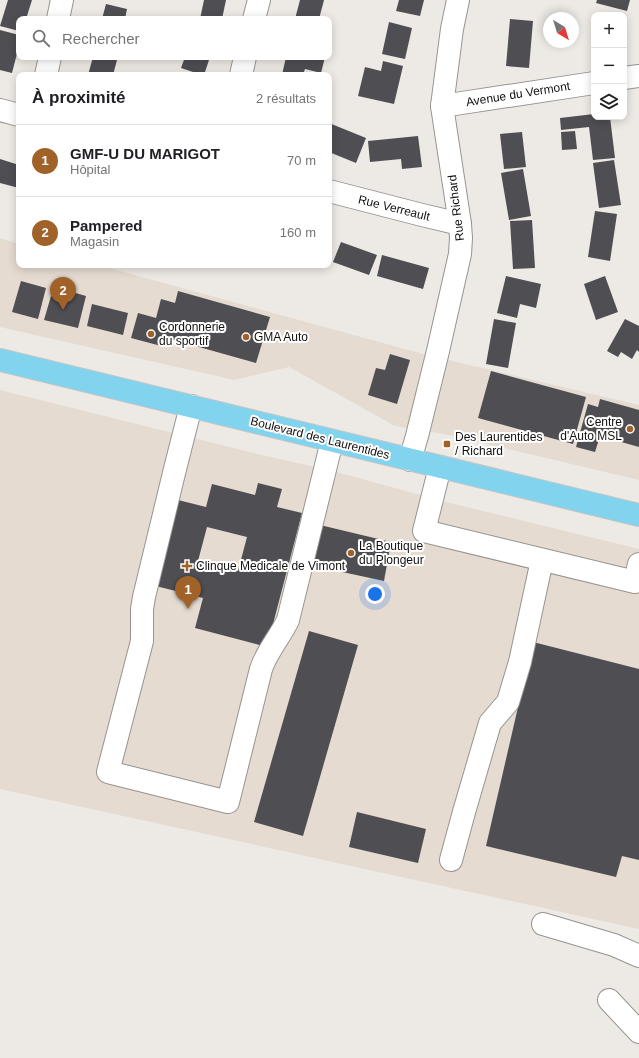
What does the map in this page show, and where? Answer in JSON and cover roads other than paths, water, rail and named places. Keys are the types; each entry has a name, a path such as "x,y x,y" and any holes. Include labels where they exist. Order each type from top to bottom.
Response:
{"main road":[{"name":"Boulevard des Laurentides","path":"0,360 639,515"}],"street":[{"path":"59,16 62,0"},
{"path":"255,16 259,0"},
{"name":"Rue Richard","path":"410,460 438,351 459,262 461,247 460,224 442,106 452,30 458,0"},
{"path":"47,72 49,60"},
{"path":"242,72 244,60"},
{"path":"627,78 639,76"},
{"name":"Avenue du Vermont","path":"442,106 591,83"},
{"path":"0,110 16,114"},
{"name":"Rue Verreault","path":"332,192 460,224"},
{"path":"192,406 144,597 142,609 142,641 108,772 228,802 261,669 264,660 284,629 288,620 332,441"},
{"path":"440,467 424,531 635,582 639,564"},
{"path":"451,860 490,724 508,702 520,662 542,560"},
{"path":"543,924 614,945 639,956"},
{"path":"609,1000 639,1032"}],"place":[{"name":"Pampered","path":"63,310"},
{"name":"Cordonnerie du sportif","path":"151,334"},
{"name":"GMA Auto","path":"246,337"},
{"name":"Centre d'Auto MSL","path":"630,429"},
{"name":"Des Laurentides / Richard","path":"447,444"},
{"name":"La Boutique du Plongeur","path":"351,553"},
{"name":"Clinque Medicale de Vimont","path":"187,566"},
{"name":"GMF-U DU MARIGOT","path":"188,609"}]}
